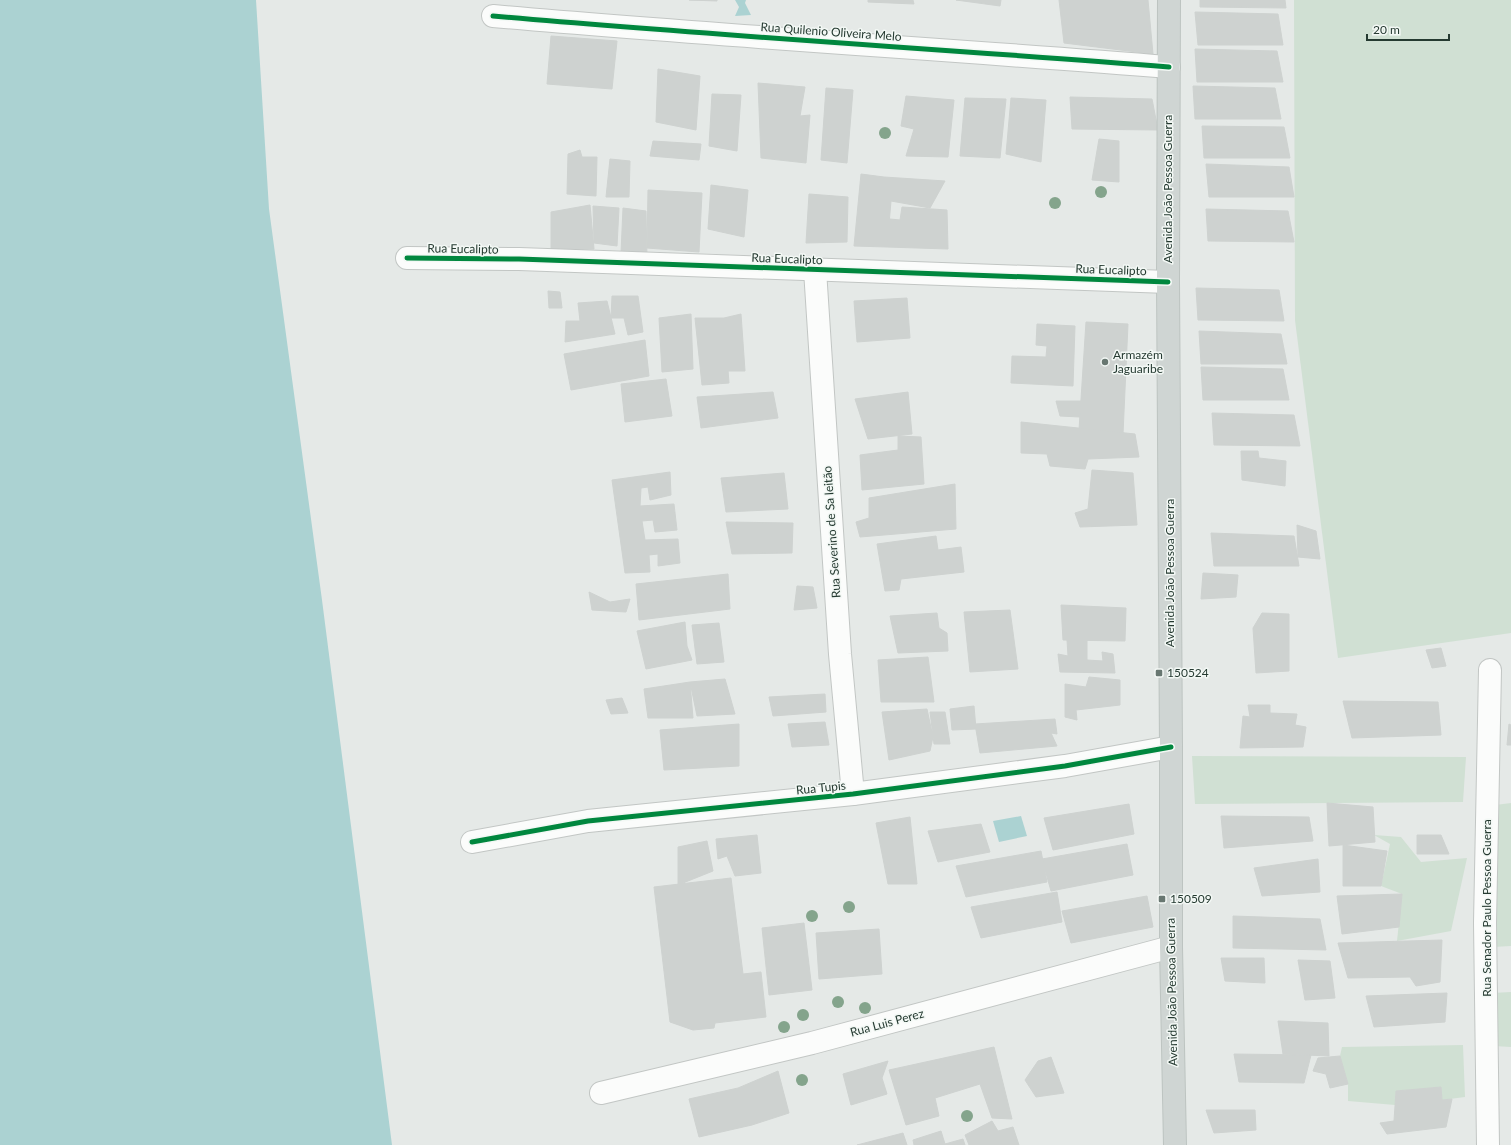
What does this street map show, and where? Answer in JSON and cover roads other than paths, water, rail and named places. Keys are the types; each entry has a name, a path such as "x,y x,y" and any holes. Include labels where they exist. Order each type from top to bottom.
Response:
{"main road":[{"name":"Avenida João Pessoa Guerra","path":"1168,0 1171,947 1175,1145"}],"street":[{"name":"Rua Quilenio Oliveira Melo","path":"493,16 1169,67"},
{"name":"Rua Eucalipto","path":"407,258 519,259 1168,282"},
{"name":"Rua Severino de Sa leitão","path":"815,270 840,646 854,794"},
{"name":"Rua Senador Paulo Pessoa Guerra","path":"1488,1145 1485,923 1490,670"},
{"name":"Rua Tupis","path":"472,842 588,821 854,794 1065,766 1171,747"},
{"name":"Rua Luis Perez","path":"602,1093 812,1042 1171,947"}],"water":[{"path":"0,0 256,0 269,209 322,600 392,1145 0,1145"},
{"path":"735,0 746,0 745,3 751,15 735,16 739,7"},
{"path":"1021,816 1027,836 999,842 993,821"}],"place":[{"name":"Armazém Jaguaribe","path":"1105,362"},
{"name":"150524","path":"1159,673"},
{"name":"150509","path":"1162,899"}]}
